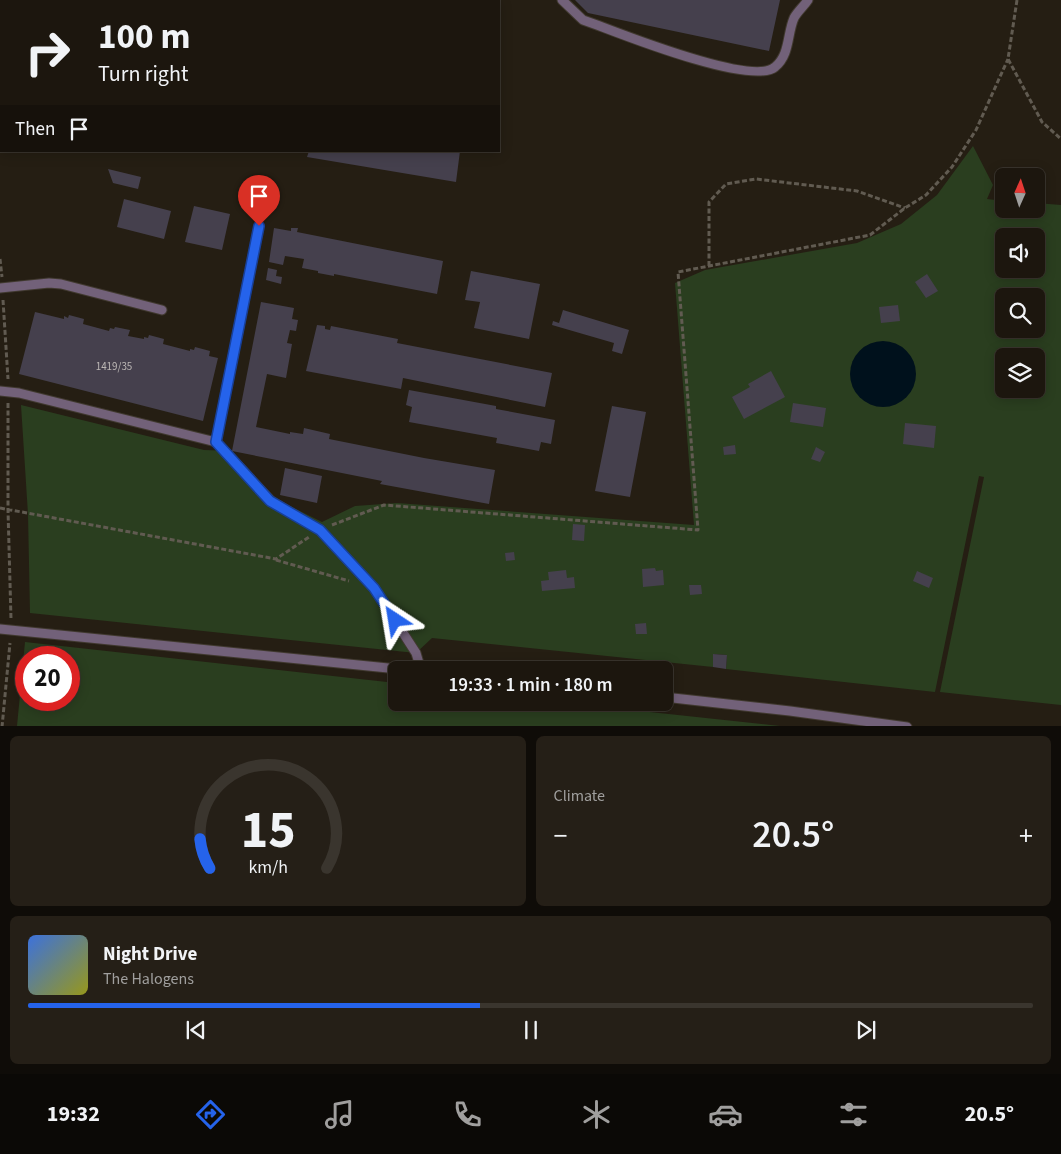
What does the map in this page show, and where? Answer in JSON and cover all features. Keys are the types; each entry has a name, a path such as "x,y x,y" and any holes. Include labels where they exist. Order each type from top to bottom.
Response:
{"lane":[{"path":"562,0 583,20 596,25 693,59 753,72 764,72 774,69 780,62 785,52 795,18 808,0"},
{"path":"216,442 259,226"},
{"path":"1,287 49,283 61,284 162,310"},
{"path":"4,391 19,393 216,442 270,501 320,530 374,588 416,653 418,661"},
{"path":"0,630 388,668"},
{"path":"673,698 906,726"}],"path":[{"path":"276,559 320,530 384,505 698,530 678,272 870,235 905,208 926,195 952,167 976,130 1008,59 1017,0"},
{"path":"1008,59 1042,122 1061,139"},
{"path":"709,266 709,202 726,184 756,178 857,190 905,208"},
{"path":"0,259 12,630 2,726"},
{"path":"0,508 276,559 374,588"}],"green space":[{"path":"973,146 993,185 987,199 995,200 995,218 1045,218 1045,204 1061,205 1061,705 940,692 984,477 979,476 935,692 726,669 727,655 714,654 713,667 673,663 673,661 655,661 432,638 416,653 30,613 28,514 21,405 204,450 232,451 276,499 322,522 355,506 397,503 694,525 675,283 705,270 857,243 901,224 937,195"},
{"path":"25,642 61,646 25,646"},
{"path":"80,648 388,682 388,711 640,711 780,726 17,726 18,711 80,711"}],"water":[{"path":"883,341 896,344 906,351 913,361 916,374 913,387 906,397 896,404 883,407 870,404 860,397 853,387 850,374 853,361 860,351 870,344"}],"building":[{"path":"575,0 780,0 769,51 588,13"},
{"path":"309,152 460,152 456,182 307,157"},
{"path":"108,169 141,177 138,189 113,183"},
{"path":"124,199 171,211 164,239 117,227"},
{"path":"194,206 230,214 222,250 185,242"},
{"path":"274,228 291,231 291,228 298,228 297,232 443,261 437,294 334,274 334,276 318,273 318,271 302,268 304,259 285,256 283,265 269,262"},
{"path":"268,268 277,270 276,276 282,277 281,284 266,280"},
{"path":"471,271 540,284 529,339 474,328 480,302 465,300"},
{"path":"927,274 938,291 926,298 915,282"},
{"path":"261,302 294,308 292,319 298,320 296,331 290,330 287,343 292,344 286,378 267,374 256,427 290,434 290,432 303,434 304,428 330,434 329,439 495,470 489,504 380,484 382,481 232,451"},
{"path":"898,305 900,321 881,323 879,307"},
{"path":"563,310 629,330 622,354 612,351 614,343 552,325 553,321 559,323"},
{"path":"35,312 64,319 64,316 68,318 69,315 84,319 83,324 109,331 110,328 114,329 115,327 130,330 128,336 144,339 144,337 148,338 149,335 164,339 163,344 190,351 190,349 194,350 195,347 210,351 209,356 218,358 203,421 19,374"},
{"path":"317,325 325,326 325,329 330,330 331,326 398,339 397,343 552,373 545,407 403,378 401,389 306,371"},
{"path":"771,371 785,397 744,419 732,397 750,387 748,384"},
{"path":"409,390 496,406 496,409 555,420 551,444 541,442 539,451 496,443 497,438 409,422 412,407 406,405"},
{"path":"793,403 826,408 823,427 790,422"},
{"path":"612,406 646,412 630,497 595,491"},
{"path":"905,423 936,426 934,448 903,444"},
{"path":"735,445 736,454 724,455 723,447"},
{"path":"816,447 825,452 820,462 811,459"},
{"path":"285,468 322,476 317,503 280,495"},
{"path":"573,524 585,525 584,541 572,540"},
{"path":"514,552 515,560 506,561 505,553"},
{"path":"655,568 656,571 663,570 664,585 643,587 642,569"},
{"path":"566,570 567,578 574,577 575,588 542,591 541,581 549,580 548,572"},
{"path":"917,571 933,578 929,588 913,581"},
{"path":"689,585 701,585 702,594 690,595"},
{"path":"646,623 647,634 636,634 635,624"},
{"path":"713,654 727,655 726,669 713,667"}],"route":[{"path":"259,226 216,442 270,501 320,530 374,588 395,620"}]}
